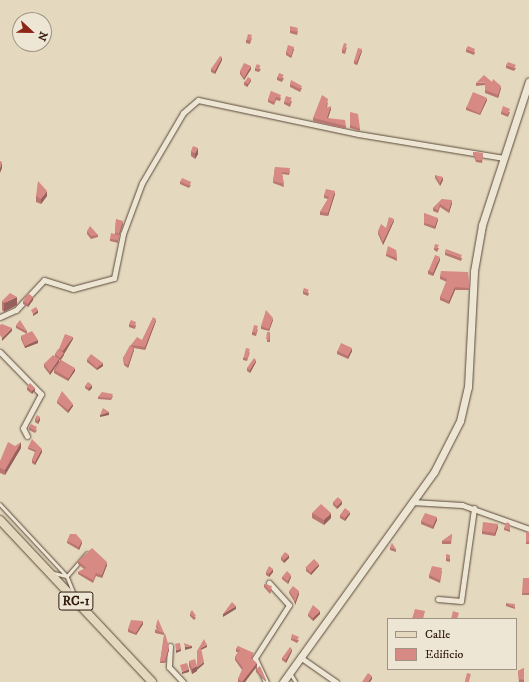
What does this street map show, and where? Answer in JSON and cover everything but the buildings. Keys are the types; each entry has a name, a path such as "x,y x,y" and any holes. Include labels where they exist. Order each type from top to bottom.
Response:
{"main road":[{"name":"RC-1","path":"0,520 152,682"}],"street":[{"path":"282,682 412,502 448,449 460,421 468,388 474,271 482,225 529,81"},
{"path":"0,317 16,310 44,280 73,289 114,278 123,234 142,183 183,113 198,100 358,134 504,158"},
{"path":"0,352 41,394 22,428 27,436"},
{"path":"412,502 450,502 474,508 529,529"},
{"path":"438,599 461,601 474,508"},
{"path":"266,682 254,658 289,605 268,583"},
{"path":"170,646 169,667 183,682"},
{"path":"300,657 336,682"}],"lane":[{"path":"0,504 67,576 79,603"},
{"path":"67,576 90,550"},
{"path":"48,570 67,576"},
{"path":"290,672 296,682"}]}
